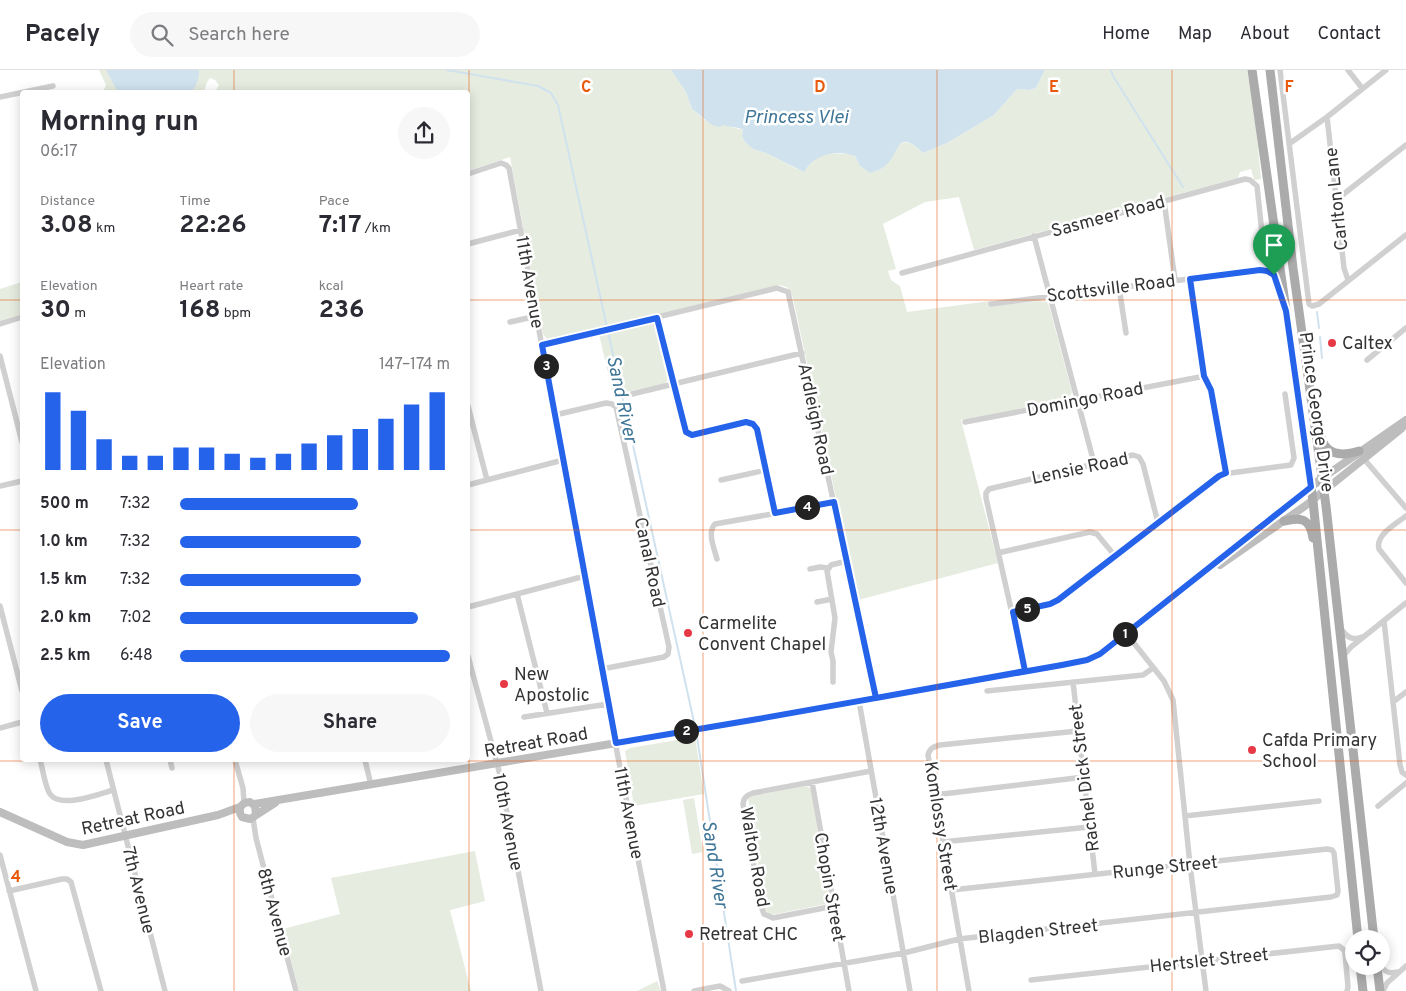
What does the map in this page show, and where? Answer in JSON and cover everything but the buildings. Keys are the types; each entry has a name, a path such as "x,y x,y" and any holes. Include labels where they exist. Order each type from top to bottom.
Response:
{"main road":[{"name":"Prince George Drive","path":"1252,70 1313,500 1357,930"},
{"name":"Prince George Drive","path":"1270,70 1291,253 1324,491 1373,930"},
{"path":"1311,404 1317,417 1322,442 1331,451 1342,455 1362,455 1406,421"},
{"name":"Retreat Road","path":"1187,586 1313,500 1362,455"},
{"name":"Retreat Road","path":"0,812 77,845 90,845 218,815 248,810 282,800 696,730 1091,658 1100,654 1322,478 1362,455"},
{"path":"1284,521 1301,519 1306,521 1311,529 1324,604"},
{"path":"1361,975 1363,991"},
{"path":"1378,975 1381,991"}],"street":[{"path":"1280,70 1309,304 1312,306 1319,304 1406,236"},
{"path":"1348,70 1362,88"},
{"path":"1289,144 1327,117 1386,70"},
{"path":"34,90 53,86"},
{"path":"0,97 20,93"},
{"name":"Carlton Lane","path":"1327,117 1344,268 1348,280"},
{"path":"1336,200 1406,145"},
{"name":"11th Avenue","path":"470,173 499,164 506,164 509,168 608,704 664,991"},
{"name":"Sasmeer Road","path":"902,273 1245,179 1250,180 1257,189 1263,242"},
{"path":"1164,201 1175,280"},
{"path":"1260,270 1270,266 1274,261 1272,214"},
{"path":"470,243 521,230"},
{"path":"1034,236 1094,463"},
{"path":"1260,270 1272,273 1276,277 1286,311"},
{"name":"Scottsville Road","path":"991,304 1260,270"},
{"path":"1190,279 1204,376 1211,390 1226,473"},
{"path":"1119,287 1126,333"},
{"name":"Ardleigh Road","path":"657,318 777,288 785,290 790,295 876,698"},
{"path":"510,322 537,316"},
{"path":"0,324 20,318"},
{"path":"542,345 657,318 684,428 688,434 695,435 746,422 753,424 757,429 775,513"},
{"path":"1367,360 1406,328"},
{"path":"632,394 802,353"},
{"path":"0,356 20,434"},
{"name":"Domingo Road","path":"965,422 1204,376"},
{"path":"1013,612 1054,602 1219,476 1226,473 1288,466 1294,462 1285,394"},
{"name":"Canal Road","path":"555,414 606,403 612,404 617,409 669,650 668,654 664,657 602,670"},
{"path":"470,414 487,480"},
{"name":"Lensie Road","path":"998,553 986,498 986,493 994,487 1134,455 1143,464 1158,523"},
{"path":"1362,455 1406,508"},
{"path":"470,484 563,460"},
{"path":"721,480 766,470"},
{"path":"0,486 20,481"},
{"path":"717,559 711,532 713,526 718,523 834,502"},
{"path":"1406,516 1381,537 1378,542 1379,549 1406,583"},
{"path":"1025,671 998,553 1090,532 1097,534 1115,556"},
{"path":"810,569 817,567 828,568 833,564 846,561"},
{"path":"828,568 827,572 835,618 831,652 833,682"},
{"path":"470,606 585,576"},
{"path":"517,594 547,714"},
{"path":"817,602 832,599"},
{"path":"1343,661 1348,650 1406,603"},
{"path":"0,606 20,683"},
{"path":"1384,621 1400,765 1402,772 1406,775"},
{"path":"1338,624 1344,633 1351,638 1357,639 1366,635"},
{"path":"1126,633 1168,687 1173,700 1190,865 1206,991"},
{"name":"10th Avenue","path":"470,664 496,764 541,991"},
{"path":"988,691 1143,674 1153,668"},
{"name":"Rachel Dick Street","path":"1073,682 1095,874"},
{"path":"1394,702 1406,692"},
{"name":"12th Avenue","path":"859,701 910,991"},
{"path":"524,717 608,704"},
{"path":"0,728 20,723"},
{"name":"Komlossy Street","path":"969,991 934,795 928,755 930,750 933,747 1078,731"},
{"path":"41,762 52,797 70,802 113,790"},
{"name":"7th Avenue","path":"106,762 165,991"},
{"path":"170,762 172,768"},
{"name":"8th Avenue","path":"236,762 296,991"},
{"path":"366,762 372,785"},
{"name":"Walton Road","path":"834,906 773,918 764,914 743,804 744,800 747,795 753,792 871,771"},
{"path":"934,795 1084,777"},
{"name":"Chopin Street","path":"812,782 849,991"},
{"path":"1378,806 1406,783"},
{"path":"1185,816 1319,801"},
{"path":"942,842 1089,827"},
{"name":"Runge Street","path":"952,890 1330,849 1334,854 1338,886 1336,895"},
{"path":"0,855 36,991"},
{"path":"10,892 62,879 72,882 101,991"},
{"name":"Blagden Street","path":"742,981 904,953 959,940 1336,895"},
{"name":"Hertslet Street","path":"1031,980 1339,946 1345,953 1347,991"},
{"path":"1381,991 1406,966"},
{"path":"1390,973 1400,971"},
{"path":"694,991 720,986 727,989"}],"shaded area":[{"path":"99,70 671,70 686,92 692,109 705,120 743,130 742,136 745,142 753,149 766,153 797,169 807,167 818,157 826,153 849,154 855,156 860,166 870,173 885,166 900,145 904,143 915,146 923,153 947,143 994,115 1017,89 1029,90 1036,88 1045,70 1247,70 1255,116 1261,179 1254,180 1251,169 1240,172 1238,178 974,250 959,197 925,202 883,224 896,269 888,271 891,280 900,286 907,312 990,301 990,306 1047,302 1072,392 1066,400 961,420 998,563 858,600 793,298 787,287 779,285 551,340 547,339 543,334 510,157 470,170 470,90 216,90 219,85 210,78 205,90 104,90 106,85"},
{"path":"20,283 20,315 0,321 0,289"},
{"path":"653,323 656,326 668,380 664,384 613,395 599,334"},
{"path":"695,737 704,794 634,806 625,751 630,748"},
{"path":"804,786 809,787 811,790 829,900 826,904 771,915 765,910 748,798"},
{"path":"694,798 703,852 692,854 683,800"},
{"path":"475,851 485,901 450,910 471,991 299,991 283,929 340,914 331,878"},
{"path":"657,981 661,991 637,991"}],"water":[{"path":"106,70 199,70 199,77 192,90 117,90"},
{"name":"Princess Vlei","path":"671,70 1045,70 1036,88 1029,90 1017,89 994,115 947,143 923,153 914,145 903,142 885,166 870,173 860,166 855,156 848,154 833,153 820,157 808,166 804,172 766,153 753,149 745,142 742,136 743,130 724,125 719,127 712,125 692,109 686,92"}],"waterway":[{"name":"Sand River","path":"447,70 538,86 551,93 558,105 694,722"},
{"path":"1111,70 1183,187"},
{"path":"1317,312 1319,328"},
{"path":"1320,337 1322,358"},
{"name":"Sand River","path":"697,737 736,991"}],"place":[{"name":"Caltex","path":"1332,343"},
{"name":"Carmelite Convent Chapel","path":"688,633"},
{"name":"New Apostolic","path":"504,684"},
{"name":"Cafda Primary School","path":"1252,750"},
{"name":"Retreat CHC","path":"689,934"}],"route":[{"path":"1274,275 1260,270 1190,279 1204,376 1210,385 1226,473 1219,476 1058,600 1050,604 1013,612 1025,671 876,698 834,502 775,513 757,429 751,423 746,422 692,435 686,432 657,318 542,345 616,743 758,719 916,691 1025,671 1062,665 1087,660 1100,654 1311,487 1286,311 1280,295 1278,282 1274,275"}]}
